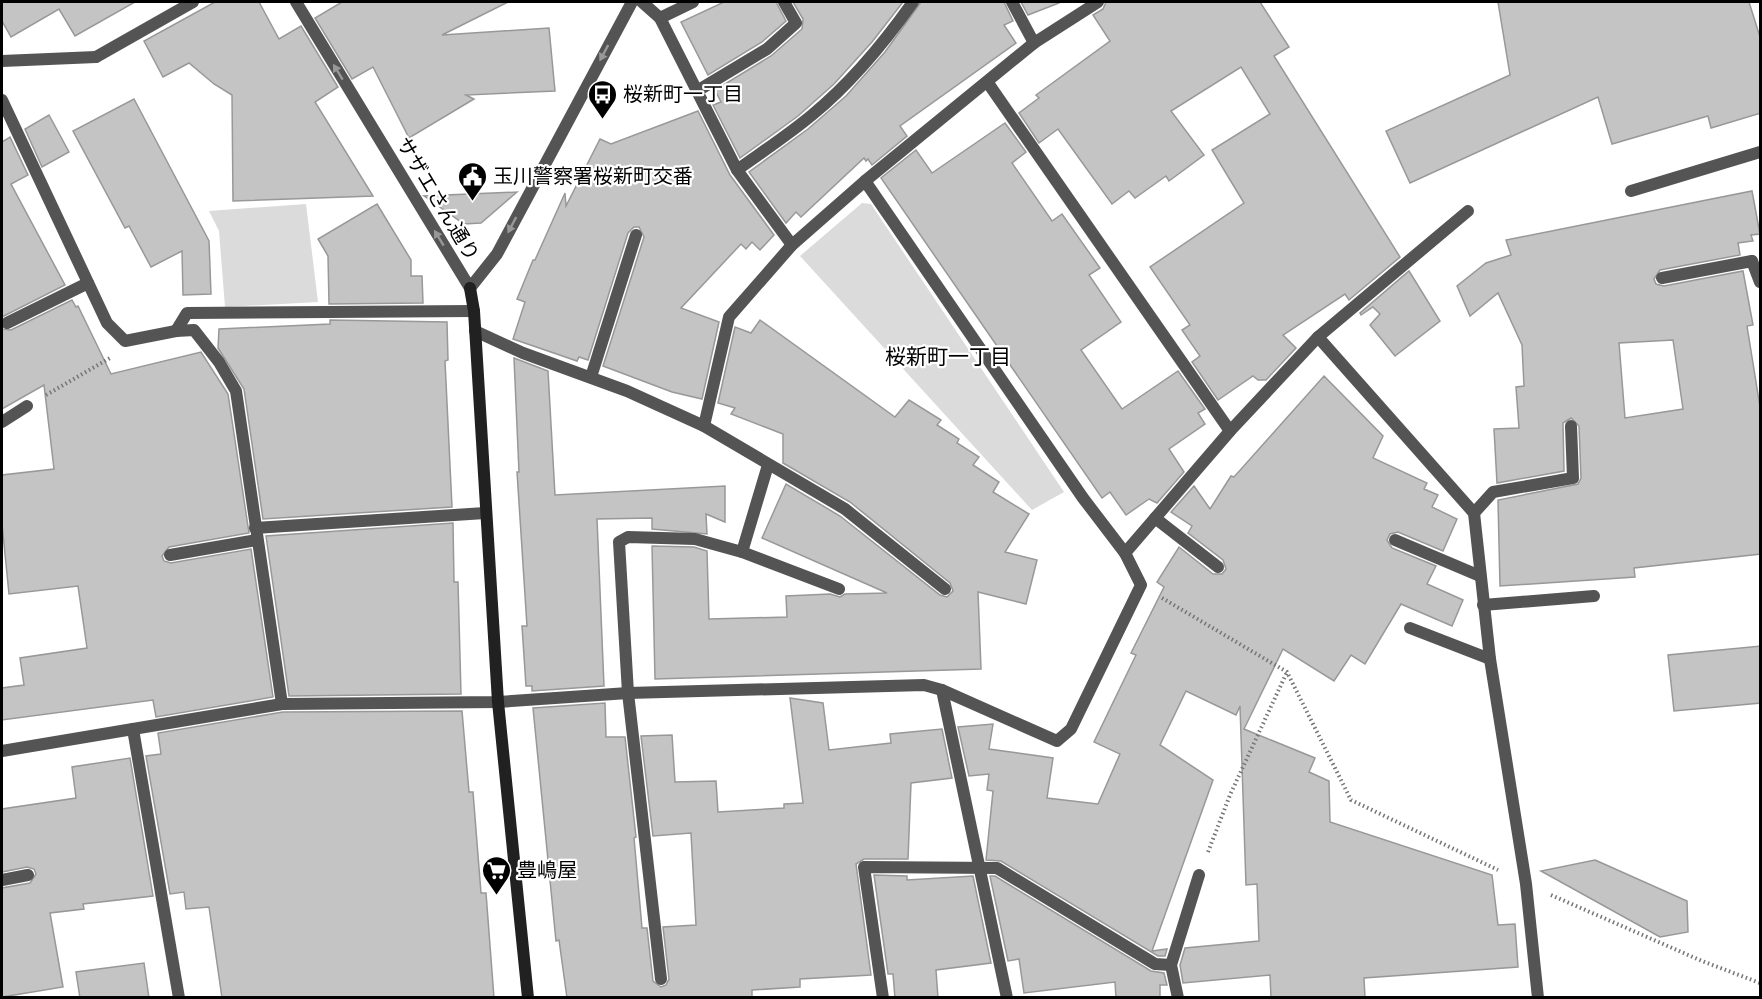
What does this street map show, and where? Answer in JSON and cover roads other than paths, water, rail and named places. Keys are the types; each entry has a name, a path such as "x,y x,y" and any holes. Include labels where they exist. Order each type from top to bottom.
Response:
{"street":[{"path":"2,61 96,57 193,2"},
{"name":"サザエさん通り","path":"296,2 470,288 496,254 632,2"},
{"path":"642,2 660,18 737,170 792,246"},
{"path":"660,18 693,2"},
{"path":"697,91 767,49 796,23 784,2"},
{"path":"737,170 813,115 886,40 913,2"},
{"path":"1012,2 1034,43"},
{"path":"704,426 729,317 792,246 865,180 988,83 1034,43 1098,2"},
{"path":"988,83 1230,431"},
{"path":"2,100 107,323 125,341 176,331 194,330 219,362 236,391 282,704"},
{"path":"1630,191 1761,152"},
{"path":"2,751 282,704 498,702 628,693 924,685 942,690 1057,741 1071,729 1141,585 1125,553 1083,498 865,180"},
{"path":"1125,553 1230,431 1318,337 1468,211"},
{"path":"591,377 636,236"},
{"path":"1662,278 1752,261 1761,282"},
{"path":"7,323 88,283"},
{"path":"470,288 474,311 498,702 528,998"},
{"path":"176,331 187,313 474,311"},
{"path":"475,331 523,353 591,377 704,426 844,509 945,589"},
{"path":"1318,337 1474,513 1490,659 1526,884 1538,998"},
{"path":"2,423 27,406"},
{"path":"1474,513 1492,492 1573,478 1571,426"},
{"path":"742,552 768,465"},
{"path":"170,555 256,534 485,513"},
{"path":"1155,518 1218,567"},
{"path":"661,979 628,693 619,542 628,537 695,539 742,552 839,589"},
{"path":"1395,540 1480,576"},
{"path":"1483,605 1594,596"},
{"path":"1410,628 1490,659"},
{"path":"942,690 1007,998"},
{"path":"134,729 179,998"},
{"path":"883,998 864,867 997,868 1155,964 1171,965"},
{"path":"2,880 28,875"},
{"path":"1178,998 1171,965 1199,875"}],"place":[{"name":"桜新町一丁目","path":"602,120"},
{"name":"玉川警察署桜新町交番","path":"472,202"},
{"name":"豊嶋屋","path":"496,896"}],"district":[{"name":"桜新町一丁目","path":"948,357"}]}
